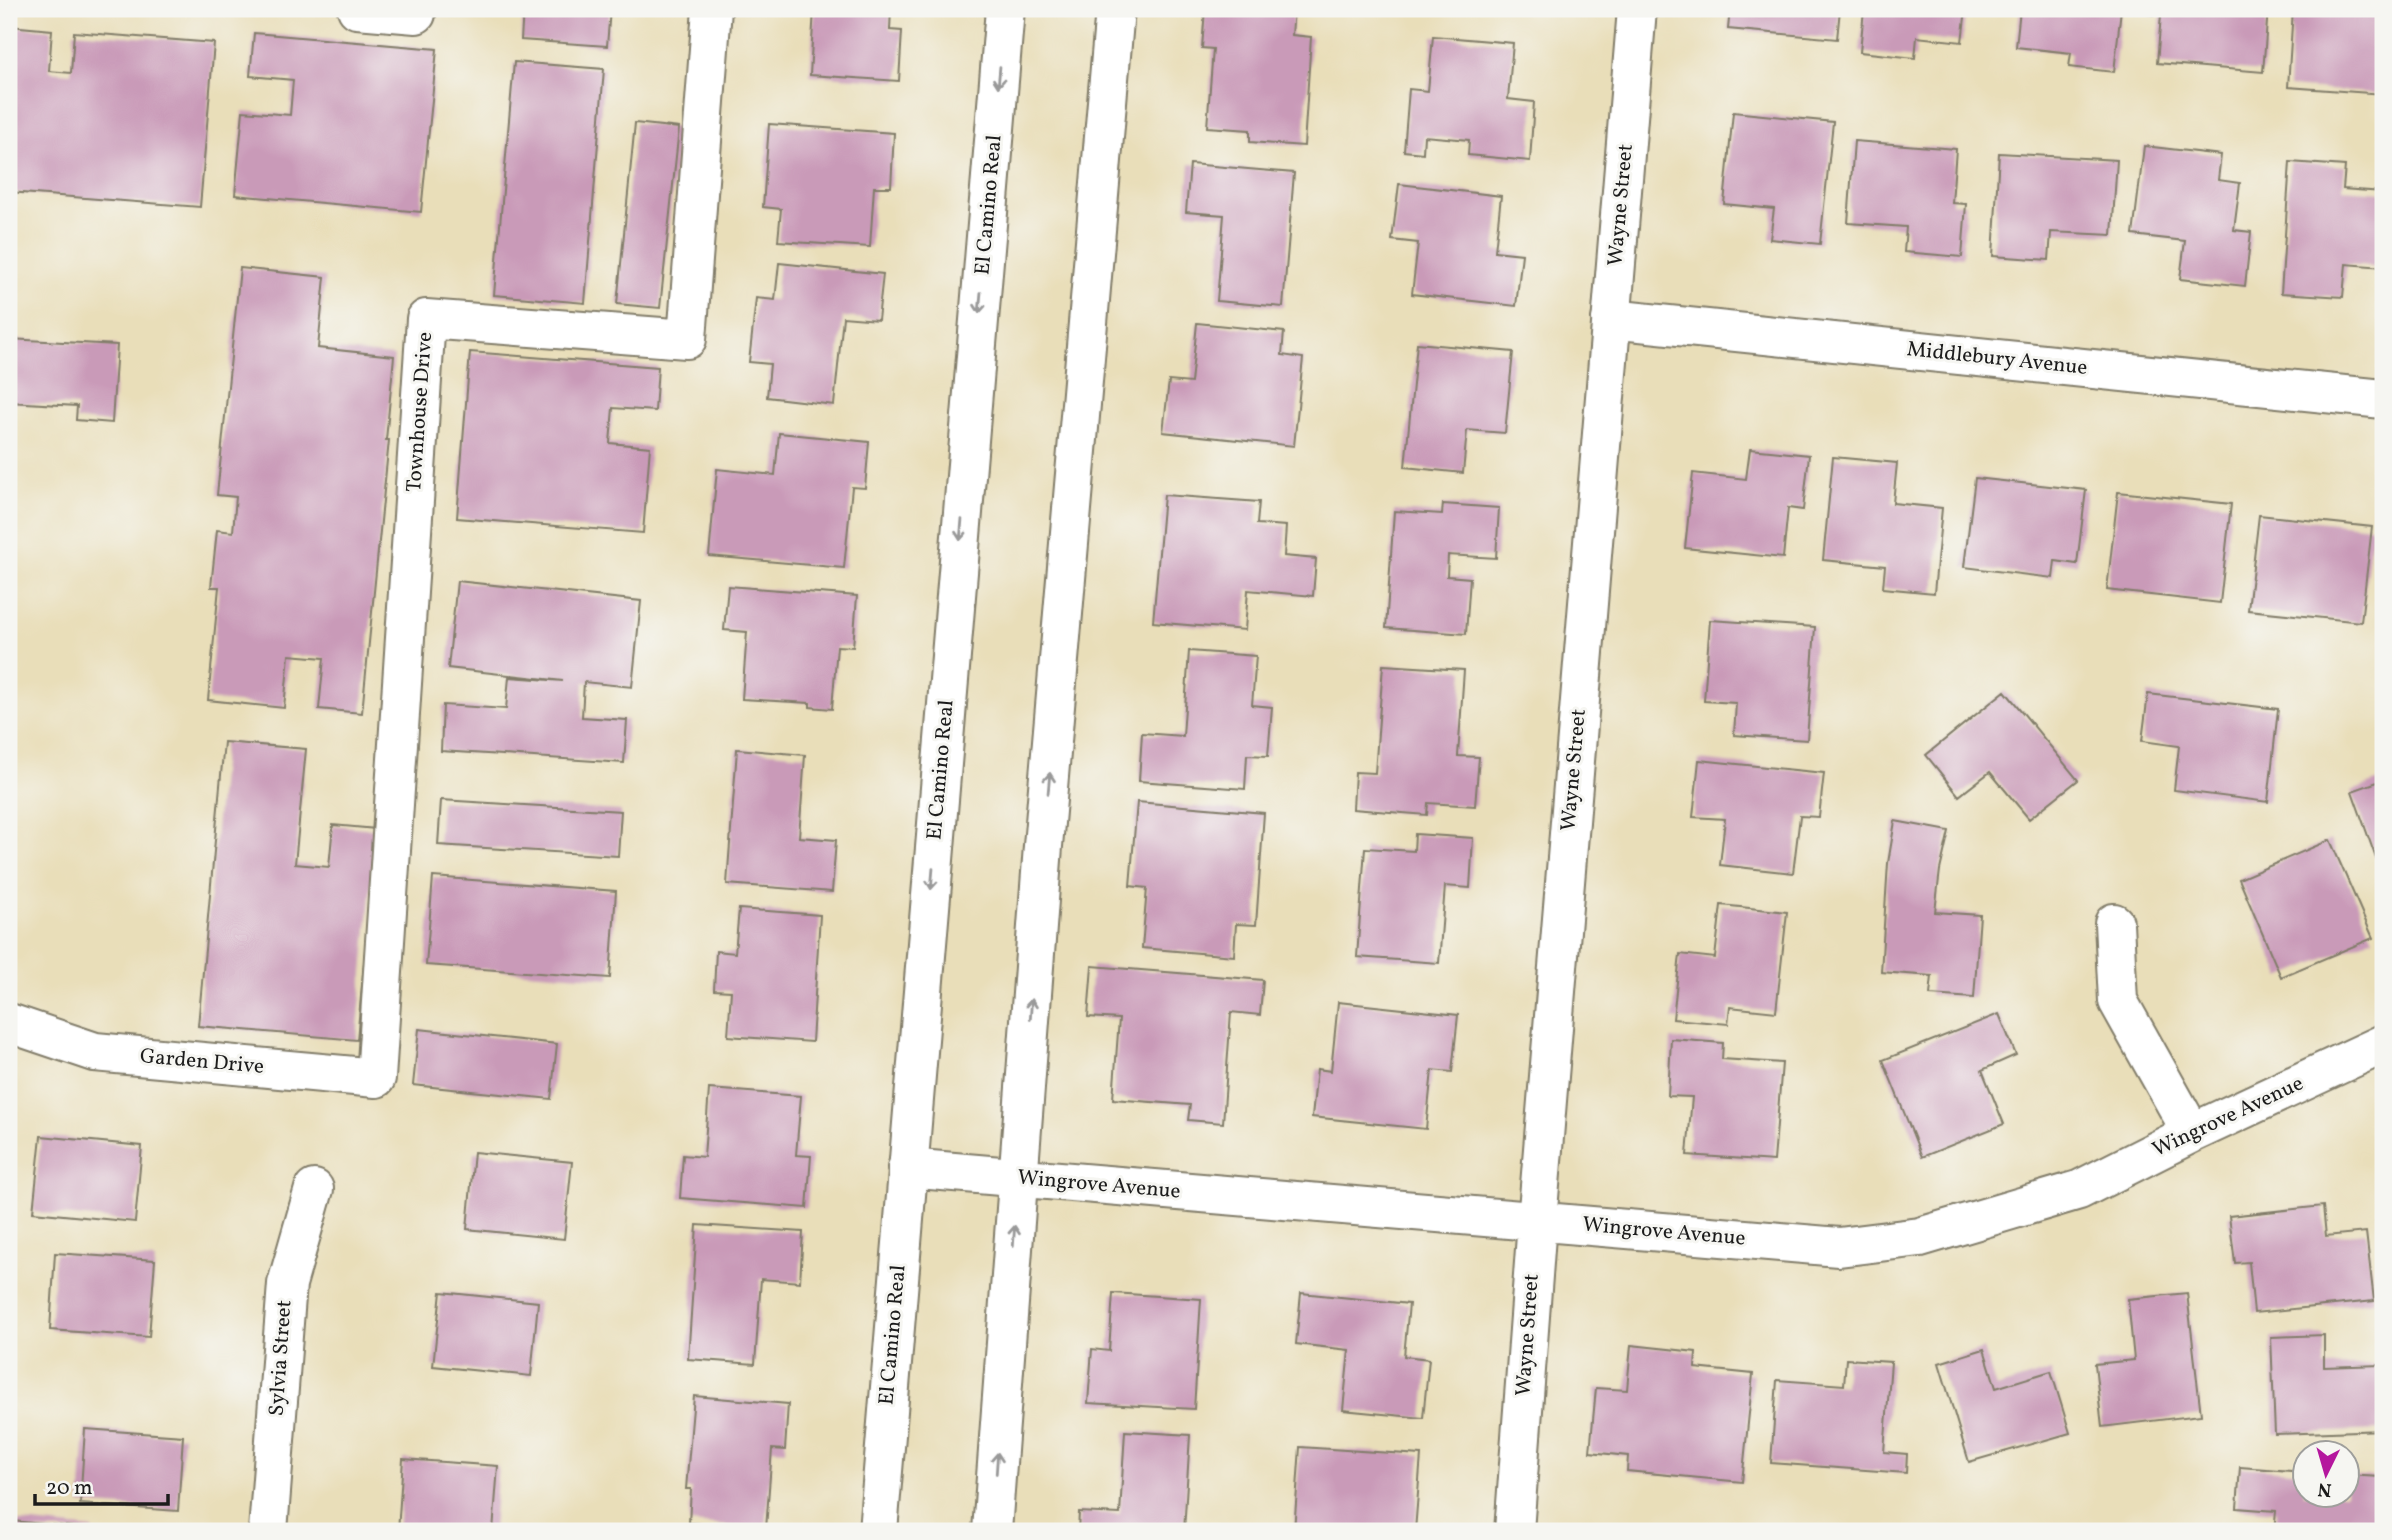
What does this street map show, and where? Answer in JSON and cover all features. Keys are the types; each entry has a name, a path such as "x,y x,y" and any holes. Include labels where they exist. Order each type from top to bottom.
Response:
{"street":[{"path":"358,9 416,14"},
{"name":"Townhouse Drive","path":"377,1055 426,319 687,339 712,9"},
{"name":"El Camino Real","path":"878,1531 1005,9"},
{"path":"992,1531 1043,846 1115,9"},
{"name":"Wayne Street","path":"1514,1531 1637,9"},
{"name":"Middlebury Avenue","path":"1611,320 2383,399"},
{"path":"2114,923 2118,1001 2192,1133"},
{"name":"Garden Drive","path":"9,1023 95,1052 376,1079 377,1055"},
{"name":"Wingrove Avenue","path":"907,1168 1839,1247 1920,1237 2079,1190 2192,1133 2383,1044"},
{"name":"Sylvia Street","path":"268,1531 287,1284 314,1189"}],"building":[{"path":"523,9 610,9 607,46 521,40"},
{"path":"814,9 891,9 890,30 902,31 899,81 810,75"},
{"path":"1205,9 1294,9 1292,35 1311,37 1304,146 1250,142 1250,130 1207,127 1213,49 1202,48"},
{"path":"1730,9 1840,9 1837,39 1728,29"},
{"path":"1864,9 1966,9 1962,42 1917,37 1915,58 1860,52"},
{"path":"2020,9 2121,9 2114,72 2069,67 2071,53 2016,47"},
{"path":"2148,9 2268,9 2263,72 2157,63 2161,15 2148,14"},
{"path":"2293,9 2383,9 2383,94 2288,87"},
{"path":"9,26 52,30 49,71 71,73 74,32 214,43 200,207 9,192"},
{"path":"254,33 437,49 421,212 235,195 243,111 290,115 293,80 250,76"},
{"path":"1433,36 1513,43 1508,99 1534,102 1530,161 1468,155 1469,140 1424,136 1423,153 1404,151 1409,89 1428,91"},
{"path":"514,62 604,69 585,303 494,295"},
{"path":"1733,112 1833,122 1820,244 1770,239 1774,209 1724,204"},
{"path":"635,123 679,128 660,308 617,304"},
{"path":"769,124 894,133 891,187 874,187 870,247 778,241 781,209 763,207"},
{"path":"1854,141 1956,149 1952,203 1966,204 1962,257 1904,252 1906,227 1848,223"},
{"path":"2144,146 2221,155 2218,180 2240,183 2234,230 2251,232 2245,286 2180,279 2185,241 2133,235"},
{"path":"1999,153 2117,160 2112,235 2051,232 2049,260 1993,256"},
{"path":"2290,162 2345,166 2343,189 2383,192 2383,267 2346,264 2343,297 2281,293"},
{"path":"1190,164 1294,173 1283,307 1217,301 1224,215 1186,212"},
{"path":"1399,184 1501,196 1495,251 1522,254 1516,306 1412,294 1418,243 1392,240"},
{"path":"779,263 883,274 878,320 843,317 834,405 767,397 770,364 749,362 756,298 775,300"},
{"path":"240,268 325,277 318,348 394,356 386,440 389,440 362,713 319,709 324,658 289,655 284,708 208,700 219,587 211,587 217,530 233,532 236,497 217,495"},
{"path":"1197,323 1284,332 1282,355 1303,358 1294,446 1163,432 1169,381 1191,383"},
{"path":"9,339 117,345 112,423 76,420 77,406 9,402"},
{"path":"1417,343 1513,352 1505,433 1467,430 1463,473 1405,467"},
{"path":"470,352 658,367 655,411 613,408 610,443 650,447 643,533 457,518"},
{"path":"779,433 869,442 865,488 852,487 844,568 709,556 717,469 775,475"},
{"path":"1750,449 1809,455 1803,510 1788,508 1783,558 1685,548 1693,473 1746,479"},
{"path":"1833,457 1897,463 1893,503 1942,508 1934,593 1883,588 1885,566 1823,560"},
{"path":"1975,478 2086,490 2077,564 2055,561 2053,578 1964,567"},
{"path":"2118,492 2231,504 2220,603 2107,590"},
{"path":"1164,495 1259,502 1257,524 1286,526 1284,556 1316,559 1313,596 1248,590 1245,630 1153,622"},
{"path":"1443,504 1499,508 1496,558 1448,555 1447,576 1470,578 1466,634 1386,628 1394,511 1442,514"},
{"path":"2259,515 2372,527 2361,622 2248,610"},
{"path":"457,581 641,601 632,687 584,682 582,717 627,720 624,763 441,751 443,705 506,709 509,677 563,681 448,668"},
{"path":"728,586 857,596 853,647 837,646 832,709 810,707 810,703 742,699 747,632 724,630"},
{"path":"1710,620 1815,627 1807,740 1734,735 1736,703 1704,701"},
{"path":"1189,651 1256,656 1252,705 1272,707 1268,756 1247,755 1245,789 1139,781 1142,733 1183,736"},
{"path":"1383,665 1464,670 1458,756 1479,757 1475,806 1428,803 1427,815 1353,809 1355,772 1375,773"},
{"path":"2005,691 2078,780 2029,819 1990,772 1959,796 1926,755"},
{"path":"2148,694 2278,709 2268,802 2174,790 2179,746 2142,741"},
{"path":"224,742 306,749 295,864 329,867 333,825 376,829 357,1040 198,1026"},
{"path":"737,749 805,755 799,837 836,840 832,892 727,884"},
{"path":"1699,760 1824,773 1819,817 1800,816 1793,873 1720,865 1725,819 1693,817"},
{"path":"2383,780 2383,878 2352,791"},
{"path":"441,800 621,811 618,856 438,845"},
{"path":"1137,802 1264,813 1256,925 1236,924 1234,956 1142,948 1147,888 1130,886"},
{"path":"1895,821 1949,831 1940,870 1935,912 1980,915 1974,998 1930,995 1932,976 1881,972 1888,863"},
{"path":"1415,834 1473,838 1470,888 1445,886 1439,963 1357,957 1365,848 1414,851"},
{"path":"2330,840 2373,938 2281,977 2239,879"},
{"path":"433,877 616,891 610,978 426,965"},
{"path":"1721,905 1787,912 1776,1012 1730,1007 1728,1024 1673,1019 1680,954 1715,958"},
{"path":"739,909 820,915 812,1042 728,1036 731,991 714,990 716,951 735,953"},
{"path":"1092,966 1263,980 1260,1015 1231,1012 1223,1123 1188,1120 1190,1105 1113,1099 1119,1019 1088,1017"},
{"path":"1338,1002 1458,1015 1452,1072 1432,1070 1426,1129 1312,1117 1317,1069 1331,1071"},
{"path":"1999,1014 2016,1055 1982,1070 2004,1124 1922,1157 1883,1060"},
{"path":"419,1029 557,1044 551,1099 413,1085"},
{"path":"1671,1039 1723,1043 1722,1059 1782,1063 1774,1161 1687,1155 1692,1097 1668,1096"},
{"path":"709,1089 801,1096 796,1155 811,1156 807,1208 680,1198 683,1155 704,1157"},
{"path":"41,1136 142,1146 135,1222 33,1212"},
{"path":"474,1152 572,1162 564,1239 467,1229"},
{"path":"2323,1206 2326,1236 2366,1232 2374,1301 2254,1313 2249,1262 2235,1263 2229,1216"},
{"path":"697,1225 803,1232 800,1282 761,1279 755,1364 688,1359"},
{"path":"55,1253 155,1260 149,1337 50,1330"},
{"path":"441,1292 538,1302 531,1376 433,1366"},
{"path":"1113,1293 1201,1299 1194,1409 1088,1403 1092,1349 1109,1351"},
{"path":"1301,1293 1409,1304 1404,1356 1429,1359 1423,1418 1343,1410 1349,1350 1296,1344"},
{"path":"2187,1293 2201,1415 2102,1427 2095,1364 2134,1360 2128,1299"},
{"path":"2324,1335 2324,1367 2381,1365 2383,1430 2275,1434 2271,1337"},
{"path":"1631,1345 1696,1352 1695,1368 1753,1374 1742,1482 1627,1471 1628,1456 1590,1452 1596,1388 1627,1390"},
{"path":"1984,1349 1996,1388 2051,1371 2070,1433 1969,1462 1939,1363"},
{"path":"1846,1359 1891,1362 1884,1452 1907,1454 1906,1473 1771,1463 1777,1380 1844,1385"},
{"path":"694,1396 788,1404 785,1450 772,1449 766,1529 689,1523 691,1489 686,1489"},
{"path":"85,1429 183,1436 178,1511 80,1504"},
{"path":"1125,1431 1190,1435 1184,1531 1078,1531 1079,1512 1120,1514"},
{"path":"1300,1447 1421,1455 1415,1531 1294,1531"},
{"path":"403,1459 498,1466 493,1531 398,1531"},
{"path":"2240,1467 2290,1471 2290,1508 2360,1508 2360,1476 2381,1477 2377,1531 2274,1531 2276,1511 2237,1508"},
{"path":"12,1521 93,1529 93,1531 11,1531"}]}
